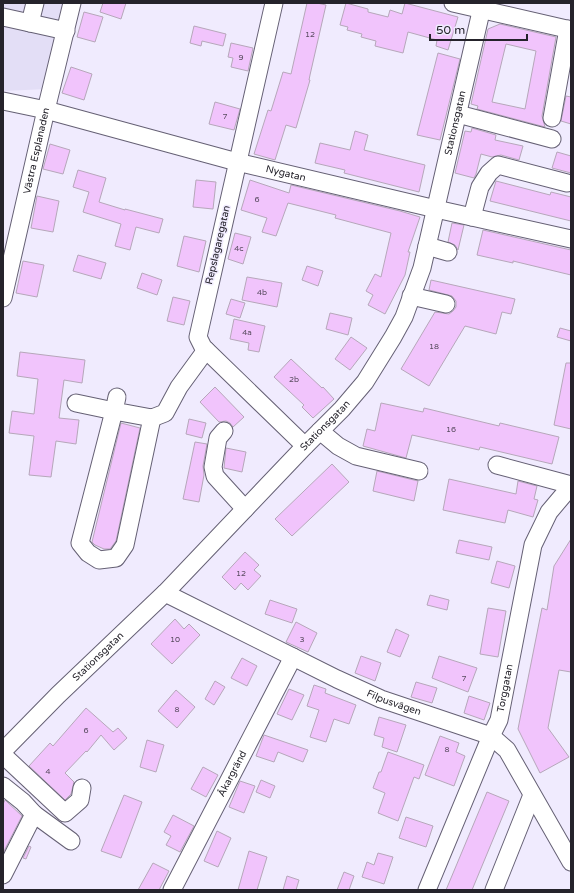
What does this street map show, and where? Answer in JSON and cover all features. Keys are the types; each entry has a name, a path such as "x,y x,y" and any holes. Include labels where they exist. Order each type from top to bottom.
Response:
{"street":[{"path":"30,23 35,3"},
{"name":"Västra Esplanaden","path":"3,298 72,3"},
{"name":"Repslagaregatan","path":"274,3 199,325 198,337 206,350 305,446"},
{"path":"453,3 482,6 570,29 552,118"},
{"name":"Stationsgatan","path":"3,751 58,695 165,593 342,409 364,382 393,337 404,317 422,268 482,6"},
{"path":"3,17 66,31"},
{"name":"Nygatan","path":"3,101 46,110 237,162 571,239"},
{"path":"458,114 552,139"},
{"path":"472,217 480,187 489,173 498,165 567,183"},
{"path":"427,246 448,252"},
{"path":"411,296 446,304"},
{"path":"76,402 116,404 152,418 165,413 179,388 206,350"},
{"path":"116,404 80,543 88,553 99,560 116,558 125,545 152,418"},
{"path":"224,431 218,438 213,467 215,476 245,509"},
{"path":"320,431 338,446 356,456 419,471"},
{"path":"497,466 571,486"},
{"name":"Torggatan","path":"427,890 499,720 533,545 547,516 571,486"},
{"name":"Filpusvägen","path":"165,593 337,679 381,699 491,736 507,750 571,862"},
{"name":"Åkargränd","path":"172,890 293,657"},
{"path":"3,755 65,813 80,800 82,788"},
{"path":"3,786 24,802 34,814 71,841"},
{"path":"494,890 532,795"},
{"path":"3,875 34,814"}],"shaded area":[{"path":"3,3 68,3 47,89 3,91"}],"building":[{"path":"103,3 126,3 121,19 100,12"},
{"path":"307,3 326,5 310,80 296,128 286,125 275,160 254,154 268,110 271,111 283,72 291,74"},
{"path":"346,3 368,9 368,12 388,17 390,10 402,14 405,3 458,17 448,50 436,46 437,40 408,32 403,53 375,46 376,41 361,37 362,34 347,30 348,27 340,25"},
{"path":"84,12 103,17 95,42 77,37"},
{"path":"500,24 556,37 542,116 545,127 477,109 478,106 471,104 488,29","holes":["506,44 536,51 525,109 492,102"]},
{"path":"194,26 226,34 223,46 202,41 201,46 190,43"},
{"path":"231,43 253,48 248,71 231,67 233,58 228,57"},
{"path":"438,53 460,59 440,140 417,135"},
{"path":"71,67 92,74 84,100 62,93"},
{"path":"566,96 571,97 571,124 561,121"},
{"path":"215,102 240,109 234,130 209,124"},
{"path":"472,128 496,135 495,140 523,146 519,160 501,155 492,157 481,154 474,178 455,173 465,131 471,132"},
{"path":"355,131 368,135 364,150 425,165 419,192 344,173 345,170 315,163 320,143 350,150"},
{"path":"50,144 70,150 63,174 43,169"},
{"path":"557,152 571,156 571,173 552,168"},
{"path":"78,170 106,178 99,202 163,219 159,233 136,227 130,250 115,246 121,224 83,212 89,192 73,187"},
{"path":"196,180 216,182 213,209 193,207"},
{"path":"250,180 289,193 291,185 420,217 408,252 410,252 405,275 385,314 368,305 373,295 366,291 375,274 381,277 391,233 335,218 336,215 288,203 276,236 262,232 267,218 241,210"},
{"path":"496,181 550,195 551,192 571,197 571,221 490,201"},
{"path":"37,196 59,201 53,232 31,228"},
{"path":"452,223 464,225 458,250 455,245 448,242"},
{"path":"483,230 571,250 571,275 513,261 513,263 477,255"},
{"path":"235,233 251,237 243,264 228,259"},
{"path":"184,236 206,241 199,272 177,266"},
{"path":"78,255 106,263 101,279 73,271"},
{"path":"23,261 44,265 37,297 16,293"},
{"path":"307,266 323,271 318,286 302,280"},
{"path":"142,273 162,280 157,295 137,288"},
{"path":"247,277 282,283 277,307 242,300"},
{"path":"431,280 515,299 511,314 502,312 496,334 465,326 429,386 401,369 435,312 449,314 456,307 456,301 452,296 429,290"},
{"path":"173,297 190,301 184,325 167,321"},
{"path":"231,299 245,303 240,318 226,314"},
{"path":"330,313 352,318 348,335 326,329"},
{"path":"234,319 265,326 259,352 248,350 249,343 230,339"},
{"path":"560,328 571,331 571,341 557,337"},
{"path":"351,337 367,348 350,370 335,359"},
{"path":"20,352 85,360 82,383 64,380 59,418 79,420 76,444 56,441 51,477 29,475 34,436 9,433 12,411 34,414 38,379 17,376"},
{"path":"291,359 322,388 323,387 334,399 313,418 302,407 304,405 274,377"},
{"path":"566,363 571,363 571,429 554,425"},
{"path":"215,387 244,417 233,427 226,421 219,422 200,402"},
{"path":"381,403 423,412 424,408 499,426 500,423 559,437 552,464 480,447 479,450 412,435 406,458 363,446 367,429 375,431"},
{"path":"189,419 206,423 202,438 186,434"},
{"path":"121,423 140,428 116,541 110,549 104,549 92,542"},
{"path":"195,442 207,444 203,466 204,475 199,502 183,499"},
{"path":"226,448 246,452 242,472 224,468"},
{"path":"332,464 349,482 292,536 275,519"},
{"path":"377,471 418,481 414,501 373,491"},
{"path":"449,479 516,494 518,481 537,486 534,499 538,500 533,517 508,510 505,523 443,510"},
{"path":"571,539 571,672 559,670 548,728 569,757 540,773 518,729 542,608 547,610 554,566"},
{"path":"459,540 492,547 489,560 456,553"},
{"path":"245,552 259,565 254,570 261,576 248,590 241,583 235,590 222,577"},
{"path":"497,561 515,566 509,588 491,583"},
{"path":"430,595 449,600 447,610 427,605"},
{"path":"270,600 297,609 292,623 265,614"},
{"path":"488,608 506,611 498,657 480,654"},
{"path":"175,619 184,629 189,624 200,635 172,664 151,644"},
{"path":"296,622 317,633 308,652 286,642"},
{"path":"396,629 409,635 400,657 387,652"},
{"path":"361,656 381,663 375,681 355,673"},
{"path":"439,656 477,668 468,692 432,678"},
{"path":"242,658 257,666 247,686 231,678"},
{"path":"215,681 225,687 214,705 205,699"},
{"path":"416,682 437,688 432,703 411,697"},
{"path":"314,685 326,689 325,693 356,705 349,724 334,719 326,742 310,737 319,710 307,706"},
{"path":"289,689 304,695 292,720 277,714"},
{"path":"176,690 195,707 177,728 158,711"},
{"path":"469,696 490,703 484,720 464,713"},
{"path":"86,708 113,732 118,728 127,738 114,750 101,735 87,752 86,751 65,773 74,782 71,794 65,800 29,766 50,743 53,746"},
{"path":"379,717 406,725 397,752 382,747 384,738 374,735"},
{"path":"264,735 308,750 303,762 278,752 274,762 256,756"},
{"path":"440,736 459,743 456,752 465,756 454,786 425,775"},
{"path":"147,740 164,745 156,772 140,767"},
{"path":"388,752 424,765 419,779 414,777 398,821 378,813 385,793 373,788 379,772 381,772"},
{"path":"203,767 218,775 206,797 191,789"},
{"path":"261,780 275,786 270,798 256,792"},
{"path":"240,781 255,786 244,813 229,807"},
{"path":"487,792 509,801 472,890 446,890"},
{"path":"124,795 142,802 121,858 101,851"},
{"path":"5,800 22,816 3,853 3,804"},
{"path":"173,815 194,826 180,852 166,845 171,836 164,832"},
{"path":"406,817 433,826 426,847 399,838"},
{"path":"217,831 231,838 218,867 204,861"},
{"path":"29,846 31,847 26,859 23,858"},
{"path":"249,851 267,857 257,890 238,890"},
{"path":"378,853 393,857 384,884 362,877 367,862 374,865"},
{"path":"153,863 169,871 159,890 138,890"},
{"path":"344,872 354,876 349,890 337,890"},
{"path":"287,876 299,880 296,890 283,890"}]}
